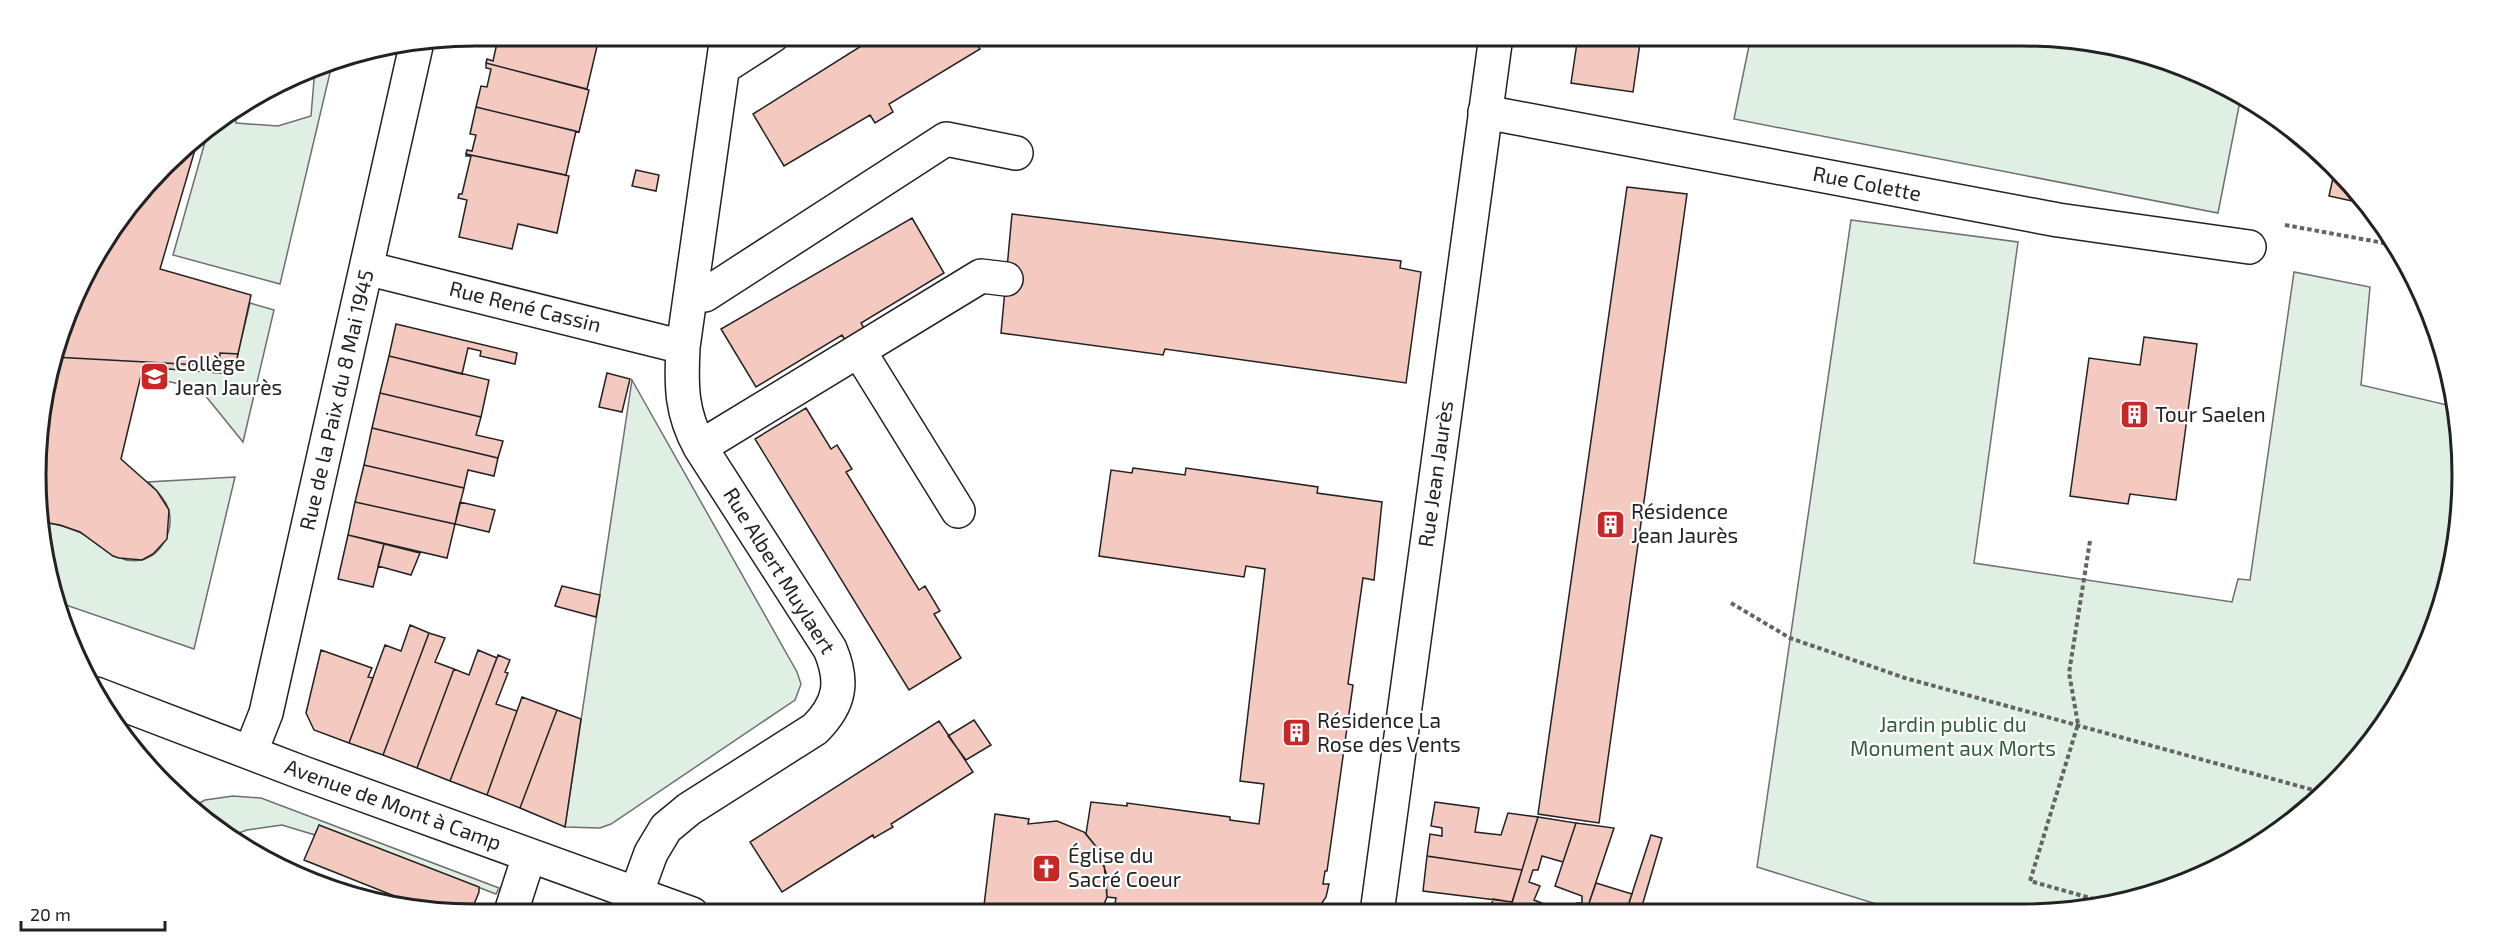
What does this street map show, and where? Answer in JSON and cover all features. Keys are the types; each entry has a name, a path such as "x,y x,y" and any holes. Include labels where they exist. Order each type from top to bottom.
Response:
{"street":[{"name":"Rue Albert Muylaert","path":"636,894 651,854 666,828 689,809 815,729 831,711 838,691 838,668 830,649 700,447 687,419 684,406 681,377 683,347 725,51 741,46"},
{"name":"Rue Jean Jaurès","path":"1378,904 1495,46"},
{"name":"Rue de la Paix du 8 Mai 1945","path":"251,751 266,713 415,51"},
{"name":"Rue Colette","path":"1485,112 2058,220 2249,247"},
{"path":"690,297 705,295 946,140 1016,153"},
{"name":"Rue René Cassin","path":"366,268 683,347"},
{"path":"700,447 981,276 1006,279"},
{"path":"859,351 958,511"},
{"name":"Avenue de Mont à Camp","path":"115,707 251,751 303,773 663,904"},
{"path":"514,904 530,856"}],"path":[{"path":"2249,247 2274,223 2383,243"},
{"path":"2090,542 2069,673 2078,724 2030,881 2092,898"},
{"path":"1731,603 1791,638 1895,675 2314,790"}],"green space":[{"path":"1749,46 2022,46 2078,50 2134,61 2160,69 2187,79 2239,105 2218,213 1734,119"},
{"path":"330,72 280,284 173,255 205,143 236,120 236,123 278,126 311,116 314,78"},
{"name":"Jardin public du Monument aux Morts","path":"1851,220 2018,242 1974,563 2232,602 2238,579 2250,580 2294,272 2370,287 2361,385 2445,405 2451,447 2451,504 2437,587 2419,640 2379,714 2363,737 2326,779 2284,816 2237,847 2212,860 2187,872 2134,890 2078,901 2051,904 1876,904 1757,867"},
{"path":"250,303 274,310 243,442 200,389 141,375 143,367 233,374"},
{"path":"632,380 797,672 801,684 795,700 611,824 600,828 565,827"},
{"path":"235,477 194,649 67,605 61,587 49,523 79,532 115,556 131,561 149,557 161,547 168,532 170,516 167,504 148,482"},
{"path":"233,796 261,798 499,888 496,894 319,826 315,835 282,825 239,833 199,803 205,800"}],"building":[{"path":"496,46 597,46 587,89 486,63 487,59 493,61"},
{"path":"861,46 978,46 980,49 889,104 893,112 875,123 870,115 784,166 753,114"},
{"path":"1577,46 1640,46 1633,92 1571,83"},
{"path":"486,63 589,90 579,132 476,107 481,86 487,87 491,69 486,68"},
{"path":"476,107 576,131 566,175 466,154 467,150 472,151 476,135 470,134"},
{"name":"Collège Jean Jaurès","path":"194,152 160,269 251,295 238,354 220,353 219,366 63,357 79,311 119,237 153,193"},
{"path":"466,154 569,176 557,233 518,224 512,249 459,237 467,200 458,198 459,194 462,194 471,156 466,156"},
{"path":"636,170 659,175 656,191 632,186"},
{"path":"2333,179 2352,201 2329,196"},
{"name":"Résidence Jean Jaurès","path":"1627,187 1687,194 1599,823 1538,814"},
{"path":"1012,214 1401,261 1400,268 1421,272 1406,383 1165,349 1163,355 1001,333"},
{"path":"912,218 944,273 861,323 864,328 845,340 842,335 756,387 721,329"},
{"path":"396,324 517,353 515,364 480,356 481,351 468,348 462,374 389,356"},
{"name":"Tour Saelen","path":"2144,337 2197,344 2176,500 2130,494 2128,504 2070,496 2089,358 2140,365"},
{"path":"220,353 238,354 234,374 143,367 121,459 157,491 169,510 167,539 153,554 142,560 119,558 80,532 49,523 46,476 47,447 55,392 63,357 219,366"},
{"path":"389,356 489,380 481,417 380,393"},
{"path":"607,373 630,379 622,412 599,407"},
{"path":"380,393 481,417 476,435 503,441 498,458 372,428"},
{"path":"806,408 831,449 837,445 852,469 846,472 919,590 925,586 940,611 934,614 961,658 909,690 755,439"},
{"path":"372,428 498,458 494,476 468,470 464,488 364,465"},
{"path":"364,465 464,488 455,524 355,502"},
{"name":"Résidence La Rose des Vents","path":"1133,468 1185,475 1186,468 1318,487 1317,493 1382,502 1374,580 1363,578 1348,684 1353,685 1327,871 1325,871 1323,884 1329,884 1326,897 1321,904 1115,904 1116,898 1107,897 1104,863 1098,849 1086,834 1091,802 1127,806 1127,803 1230,817 1230,820 1259,824 1264,784 1240,781 1265,569 1246,566 1244,577 1099,556 1111,470 1132,473"},
{"path":"355,502 455,524 447,558 348,535"},
{"path":"460,502 495,510 489,532 455,524"},
{"path":"348,535 384,544 373,587 338,579"},
{"path":"384,544 420,553 411,575 378,566"},
{"path":"562,586 600,595 596,617 555,606"},
{"path":"410,625 429,633 383,755 349,743 385,645 401,651"},
{"path":"429,633 445,638 435,662 454,669 417,768 383,755"},
{"path":"321,650 372,668 368,677 373,678 349,743 314,730 306,713"},
{"path":"478,650 497,658 450,781 417,768 454,669 469,675"},
{"path":"498,655 510,660 505,672 508,673 496,704 517,711 487,795 450,781"},
{"path":"522,697 557,710 520,808 487,795"},
{"path":"557,710 581,719 565,827 520,808"},
{"path":"974,720 991,745 966,760 948,736"},
{"path":"939,721 973,772 891,824 893,827 874,838 873,835 782,892 750,842"},
{"path":"1435,802 1479,808 1475,832 1501,835 1508,813 1538,817 1522,870 1427,856 1430,834 1442,836 1442,828 1431,826"},
{"name":"Église du Sacré Coeur","path":"995,814 1029,819 1028,824 1057,821 1084,832 1098,849 1106,873 1107,897 1104,904 984,904"},
{"path":"1538,817 1576,823 1563,862 1542,856 1538,870 1533,870 1529,882 1540,886 1534,900 1544,904 1512,904"},
{"path":"1576,823 1614,828 1589,904 1577,904 1582,903 1582,896 1555,886"},
{"path":"319,825 479,887 479,892 474,904 447,904 396,897 304,860"},
{"path":"1651,835 1662,838 1643,904 1629,904"},
{"path":"1427,856 1522,870 1512,902 1423,891"},
{"path":"1596,883 1632,894 1629,904 1589,904"},
{"path":"1493,899 1512,902 1511,904 1492,904"}],"place":[{"name":"Collège Jean Jaurès","path":"154,376"},
{"name":"Tour Saelen","path":"2134,415"},
{"name":"Résidence Jean Jaurès","path":"1610,524"},
{"name":"Résidence La Rose des Vents","path":"1296,733"},
{"name":"Église du Sacré Coeur","path":"1047,868"}]}
